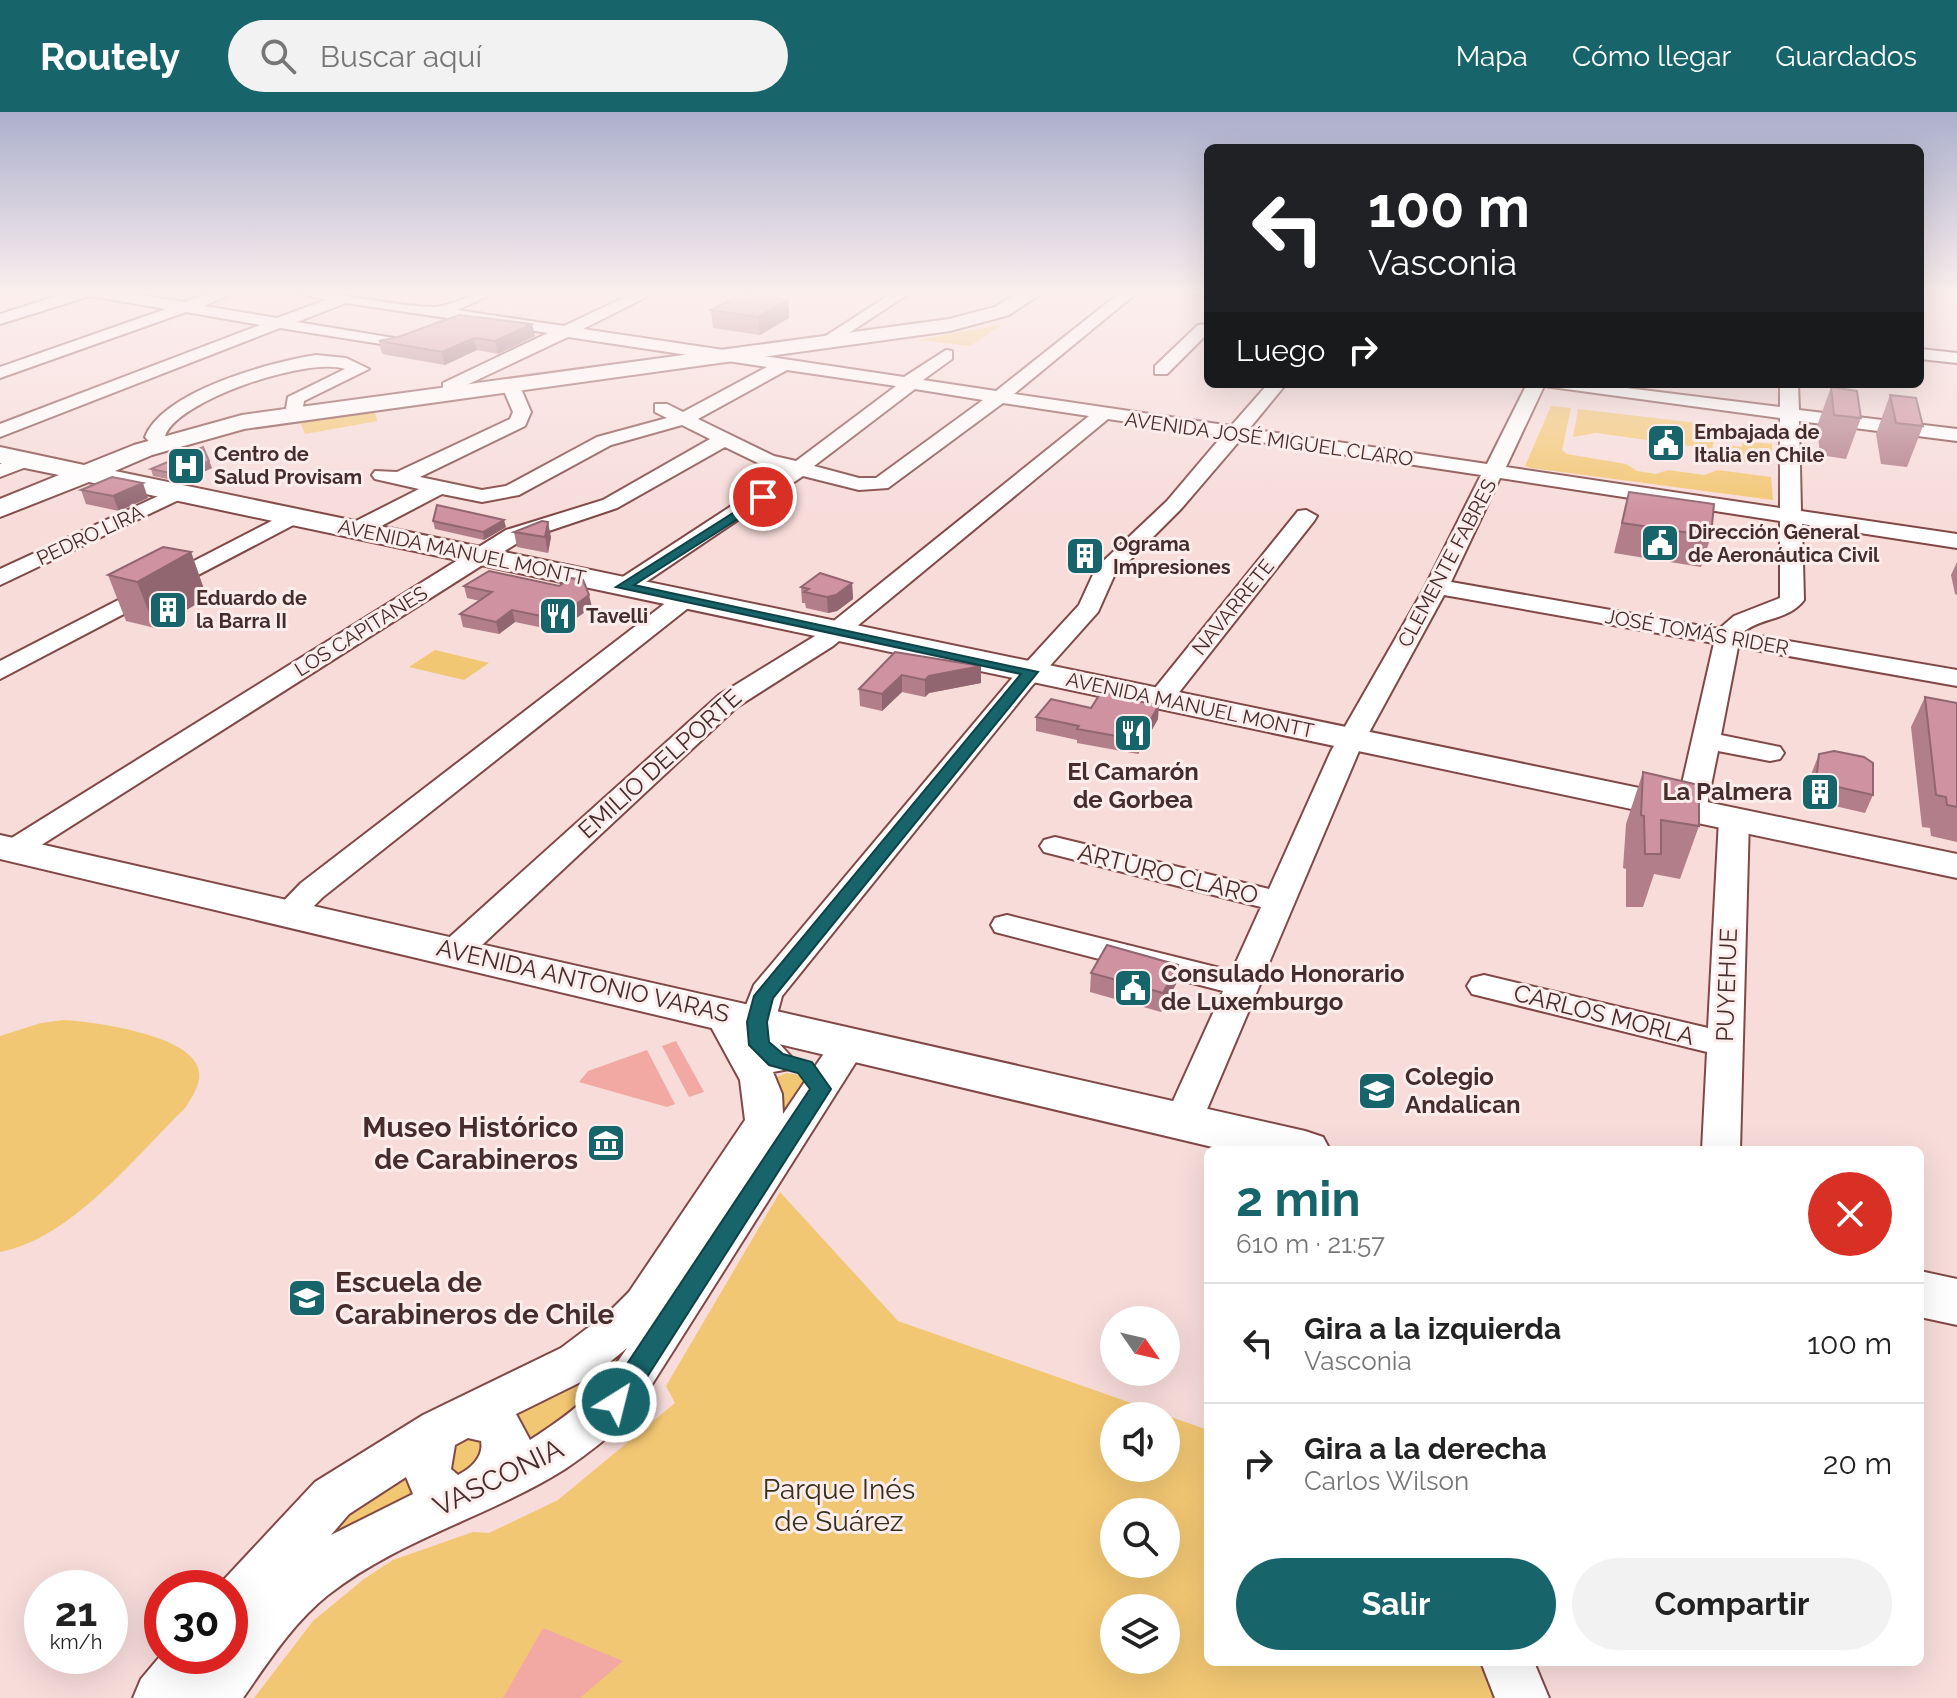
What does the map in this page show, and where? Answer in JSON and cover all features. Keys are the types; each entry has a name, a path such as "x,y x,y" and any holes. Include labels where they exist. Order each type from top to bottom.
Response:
{"main road":[{"path":"0,509 162,444 242,422 510,384 616,365"},
{"name":"AVENIDA MANUEL MONTT","path":"0,455 1957,866"},
{"name":"AVENIDA ANTONIO VARAS","path":"6,848 455,951 752,1042 850,1043 1288,1146"},
{"path":"1924,1295 1957,1302"}],"street":[{"path":"0,373 23,365"},
{"path":"0,431 172,365"},
{"path":"162,444 155,437 159,426 171,415 286,365"},
{"path":"294,414 294,401 298,397 360,369 342,365"},
{"path":"452,391 449,387 495,365"},
{"name":"AVENIDA JOSÉ MIGUEL CLARO","path":"768,365 1957,541"},
{"path":"623,587 763,497 933,365"},
{"path":"661,408 723,440 798,470 859,484 881,484 1039,365"},
{"path":"1161,370 1166,365"},
{"path":"510,384 522,412 518,422 391,477 494,495 512,491 604,441 684,419 780,367"},
{"path":"248,1591 332,1498 452,1423 577,1362 644,1305 759,1135 766,1111 752,1042 766,993 1031,672 1090,607 1104,573 1174,505 1274,388"},
{"name":"CLEMENTE FABRES","path":"1351,739 1437,587 1534,388"},
{"path":"1583,388 1957,435"},
{"path":"1691,810 1728,638 1741,620 1783,608 1792,600 1789,388"},
{"name":"EMILIO DELPORTE","path":"455,951 728,701 798,660 836,631 1102,414"},
{"name":"LOS CAPITANES","path":"6,848 530,527 610,504 723,440"},
{"path":"0,471 27,460"},
{"path":"356,530 439,487"},
{"name":"PEDRO LIRA","path":"0,578 180,492"},
{"path":"0,671 293,516"},
{"name":"NAVARRETE","path":"1160,699 1306,516"},
{"name":"JOSÉ TOMÁS RIDER","path":"1437,587 1957,678"},
{"path":"288,913 312,890 684,600"},
{"name":"ARTURO CLARO","path":"1183,1121 1351,739"},
{"path":"1706,740 1770,753"},
{"name":"PUYEHUE","path":"1721,1146 1734,819"},
{"name":"ARTURO CLARO","path":"1055,846 1280,902"},
{"path":"1007,925 1243,985"},
{"name":"CARLOS MORLA","path":"1484,986 1725,1044"},
{"path":"752,1042 805,1067 821,1089"},
{"name":"VASCONIA","path":"210,1698 285,1600 312,1576 367,1541 573,1441 616,1402 850,1043"},
{"path":"452,1423 495,1423 507,1439 503,1461 473,1490 433,1484 425,1467 425,1456 452,1423"},
{"path":"1509,1666 1522,1698"},
{"path":"160,1698 179,1674"}],"green space":[{"path":"1551,406 1571,408 1562,450 1567,454 1626,464 1637,471 1656,474 1668,470 1704,475 1718,470 1771,477 1773,500 1525,466"},
{"path":"373,409 378,421 305,434 299,419"},
{"path":"1578,409 1723,426 1722,436 1715,435 1712,449 1596,433 1573,437"},
{"path":"1743,441 1772,444 1772,465 1722,459 1724,444 1742,447"},
{"path":"435,650 489,663 464,680 409,667"},
{"path":"64,1020 119,1028 163,1040 193,1059 199,1081 186,1107 101,1193 52,1231 0,1252 0,1036 41,1023"},
{"path":"787,1073 805,1076 814,1088 616,1385 248,1624 248,1615 341,1507 585,1370 774,1078"},
{"name":"Parque Inés de Suárez","path":"780,1192 898,1321 1128,1402 1100,1402 1100,1482 1180,1482 1180,1420 1204,1429 1204,1666 1497,1666 1510,1698 254,1698 313,1621 364,1579 393,1560 473,1532 489,1533 558,1500 675,1403 666,1386"}],"shaded area":[{"path":"676,1041 704,1092 689,1097 662,1046"},
{"path":"647,1050 675,1104 667,1107 579,1082 588,1071"},
{"path":"543,1628 623,1661 580,1698 503,1698"}],"building":[{"path":"1831,388 1857,391 1861,418 1834,415"},
{"path":"1890,395 1916,398 1923,426 1896,423"},
{"path":"203,447 209,461 180,475 151,469"},
{"path":"112,477 143,483 113,496 81,490"},
{"path":"1629,492 1714,504 1711,536 1622,523"},
{"path":"437,505 504,520 483,532 433,521"},
{"path":"542,521 548,522 545,537 514,532"},
{"path":"163,547 191,552 137,582 108,575"},
{"path":"489,571 559,586 571,578 583,580 589,595 556,619 512,610 496,622 460,614 492,592 464,586"},
{"path":"820,573 852,583 836,595 827,597 804,592 809,589 801,587"},
{"path":"895,652 981,666 929,676 925,680 902,675 882,694 859,689"},
{"path":"1103,689 1128,694 1125,699 1159,705 1139,740 1077,729 1079,726 1036,717 1051,699 1091,708"},
{"path":"1925,697 1957,703 1957,807 1947,805 1946,797 1936,795"},
{"path":"1834,751 1864,757 1873,763 1873,795 1816,782 1819,754"},
{"path":"1643,772 1699,785 1699,826 1661,820 1661,854 1645,854 1644,816 1641,815"},
{"path":"1107,945 1178,965 1163,993 1091,973"}],"place":[{"name":"Embajada de Italia en Chile","path":"1666,443"},
{"name":"Centro de Salud Provisam","path":"186,466"},
{"name":"Dirección General de Aeronáutica Civil","path":"1660,543"},
{"name":"Ograma Impresiones","path":"1085,556"},
{"name":"Eduardo de la Barra II","path":"168,610"},
{"name":"Tavelli","path":"558,616"},
{"name":"El Camarón de Gorbea","path":"1133,733"},
{"name":"La Palmera","path":"1820,792"},
{"name":"Consulado Honorario de Luxemburgo","path":"1133,988"},
{"name":"Colegio Andalican","path":"1377,1091"},
{"name":"Museo Histórico de Carabineros","path":"606,1143"},
{"name":"Escuela de Carabineros de Chile","path":"307,1298"}],"route":[{"path":"616,1402 821,1089 805,1067 776,1060 759,1045 757,1022 764,996 1031,672 623,587 763,497"}]}
